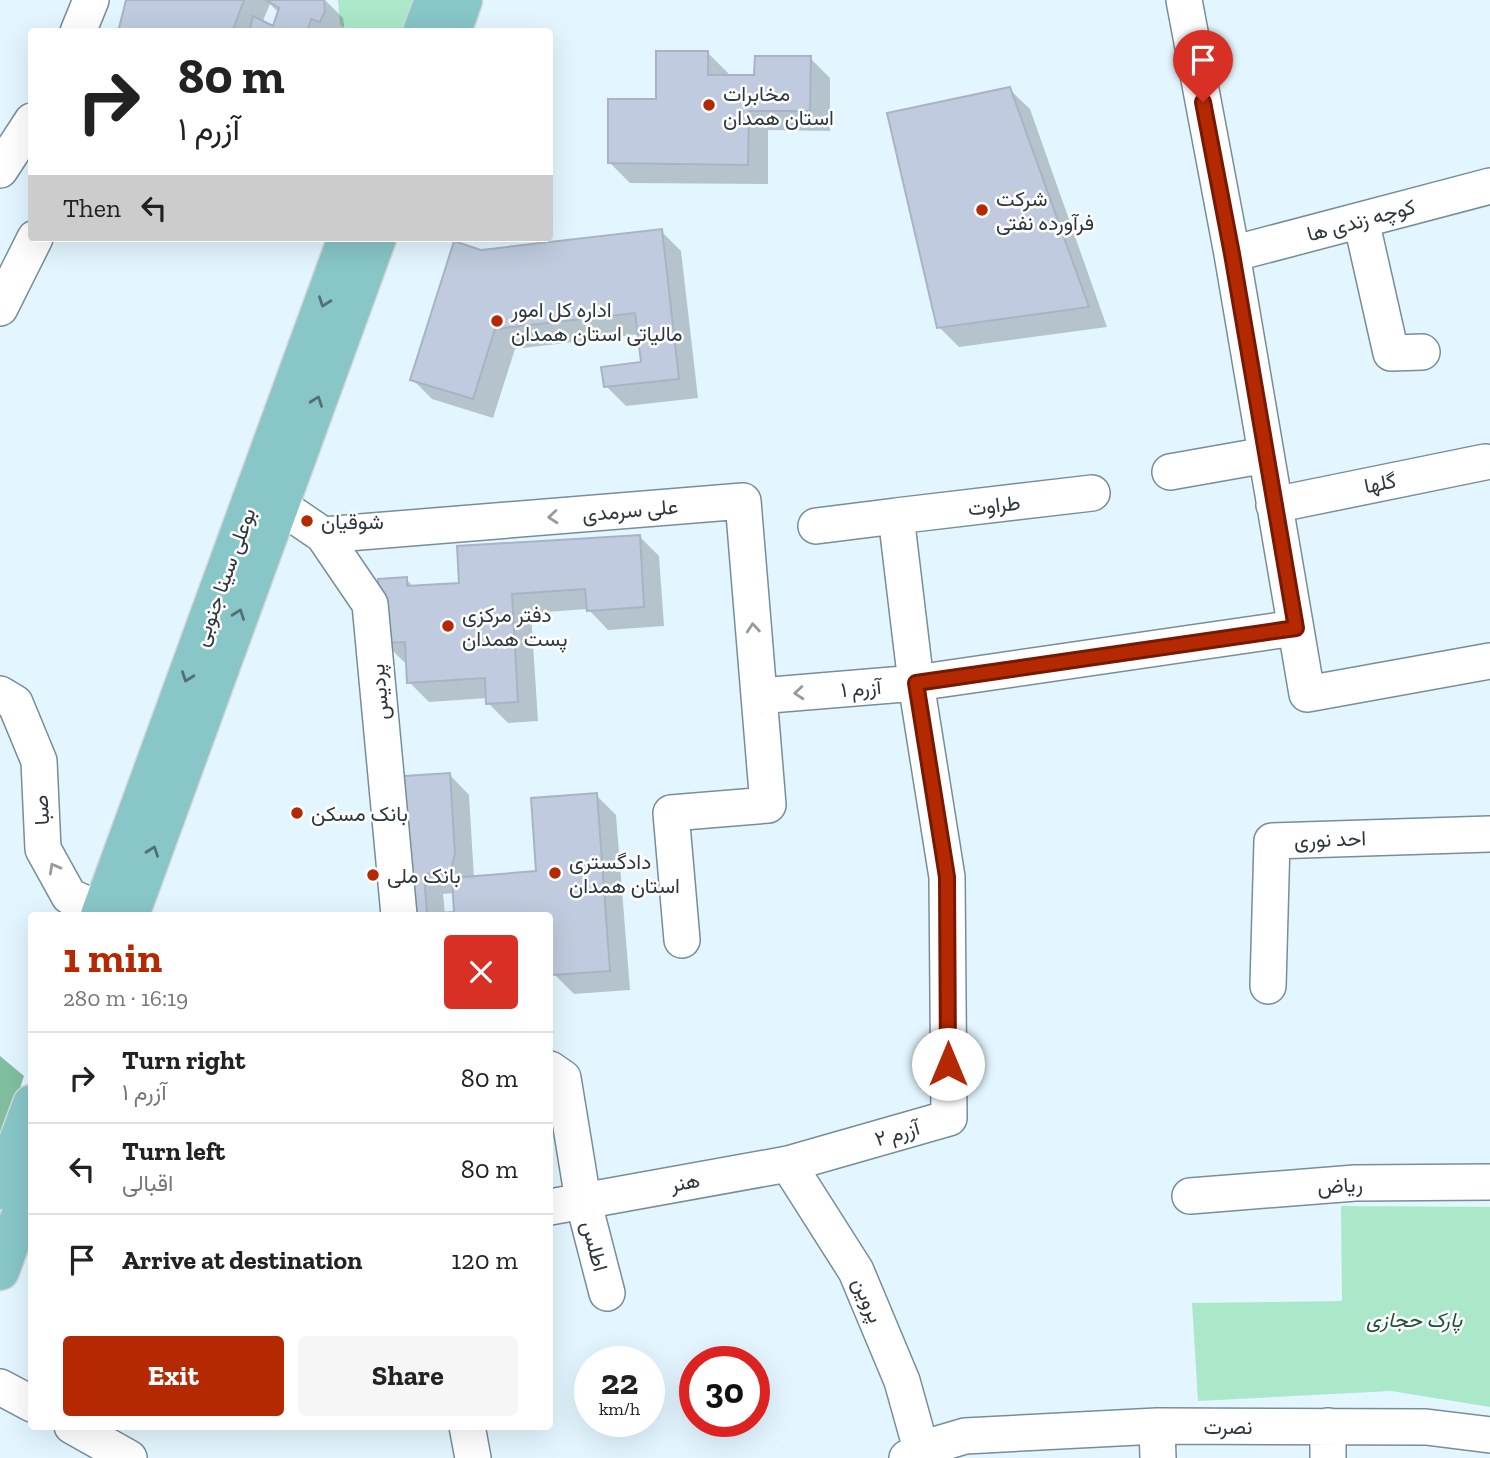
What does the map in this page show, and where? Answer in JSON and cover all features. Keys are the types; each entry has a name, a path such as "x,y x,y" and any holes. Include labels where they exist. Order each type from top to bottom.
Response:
{"main road":[{"path":"424,28 434,0"},
{"path":"453,28 463,0"},
{"name":"بوعلی سینا جنوبی","path":"112,912 346,242"},
{"name":"بوعلی سینا جنوبی","path":"112,912 279,505 376,242"},
{"path":"0,1191 28,1115"},
{"path":"0,1271 28,1195"}],"street":[{"path":"80,28 91,0"},
{"path":"1184,0 1232,254 1307,694 1490,661"},
{"path":"0,170 28,127"},
{"name":"کوچه زندی ها","path":"1232,254 1490,186"},
{"path":"1361,220 1391,353 1422,352"},
{"path":"0,308 33,242"},
{"path":"1170,472 1266,454"},
{"name":"گلها","path":"1274,505 1485,462"},
{"name":"طراوت","path":"816,526 1092,493"},
{"name":"علی سرمدی","path":"323,535 743,501 759,696"},
{"name":"پردیس","path":"279,505 323,535 370,604 400,912"},
{"path":"896,516 916,683"},
{"name":"آزرم ۱","path":"759,696 916,683 1296,628"},
{"name":"آزرم ۲","path":"788,1164 949,1118 947,877 916,683"},
{"name":"صبا","path":"0,694 15,703 39,761 43,849 69,896 106,912"},
{"path":"682,940 671,813 768,805 759,696"},
{"name":"احد نوری","path":"1268,986 1272,841 1490,834"},
{"path":"553,1071 563,1078 583,1200"},
{"name":"هنر","path":"553,1206 788,1164"},
{"name":"پروین","path":"788,1164 856,1271 902,1381 914,1454"},
{"name":"ریاض","path":"1190,1195 1355,1183 1490,1182"},
{"name":"اطلس","path":"583,1200 607,1293"},
{"path":"0,1388 28,1402"},
{"name":"نصرت","path":"914,1454 967,1447 1157,1442 1328,1442 1426,1426 1490,1435"},
{"path":"79,1430 129,1458"}],"green space":[{"path":"338,0 423,0 413,28 346,28 340,25"},
{"path":"0,1056 24,1076 0,1147"},
{"name":"پارک حجازی","path":"1341,1206 1490,1207 1490,1407 1391,1391 1198,1401 1192,1303 1342,1301"}],"building":[{"path":"126,0 244,0 234,28 119,28"},
{"path":"266,0 324,0 325,11 320,22 311,19 308,28 250,28 253,16 273,26 279,8"},
{"name":"مخابرات استان همدان","path":"656,51 708,51 708,75 754,75 755,56 811,56 810,111 749,111 748,165 608,163 608,99 656,99"},
{"name":"شرکت فرآورده نفتی","path":"1010,87 1089,307 937,328 887,113"},
{"name":"اداره کل امور مالیاتی استان همدان","path":"662,229 679,379 604,387 601,367 641,362 635,313 495,329 473,399 410,380 454,242 481,250"},
{"name":"دفتر مرکزی پست همدان","path":"640,535 644,607 587,611 585,589 512,594 518,702 486,704 485,678 407,683 405,642 382,643 378,579 407,577 407,586 459,583 457,546"},
{"name":"دادگستری استان همدان","path":"450,773 455,854 450,873 424,874 427,912 383,912 373,778"},
{"name":"دادگستری استان همدان","path":"597,793 610,971 553,975 553,912 454,912 452,878 536,871 531,798"}],"place":[{"name":"مخابرات استان همدان","path":"709,105"},
{"name":"شرکت فرآورده نفتی","path":"982,210"},
{"name":"اداره کل امور مالیاتی استان همدان","path":"497,321"},
{"name":"شوقیان","path":"307,521"},
{"name":"دفتر مرکزی پست همدان","path":"448,626"},
{"name":"بانک مسکن","path":"297,813"},
{"name":"دادگستری استان همدان","path":"555,873"},
{"name":"بانک ملی","path":"373,875"}],"route":[{"path":"948,1064 947,877 916,683 1296,628 1203,102"}]}
